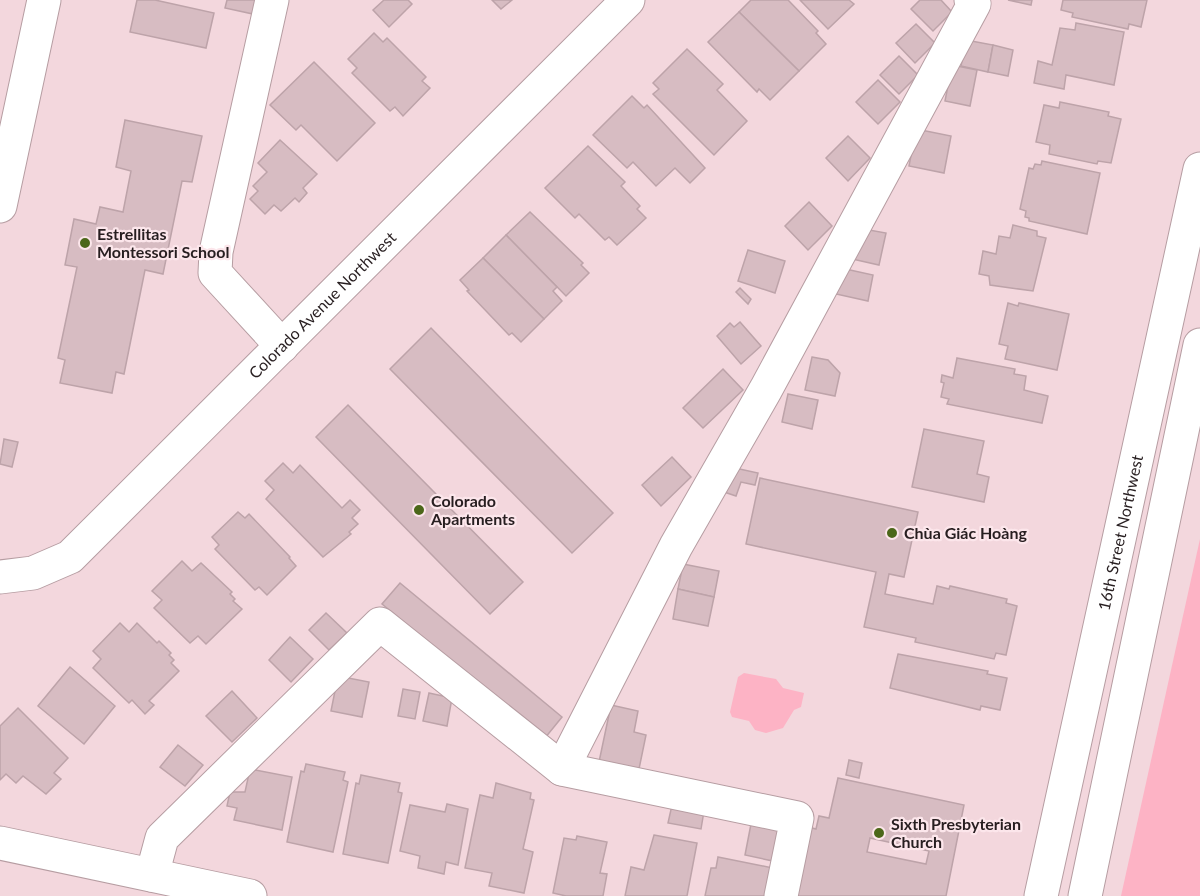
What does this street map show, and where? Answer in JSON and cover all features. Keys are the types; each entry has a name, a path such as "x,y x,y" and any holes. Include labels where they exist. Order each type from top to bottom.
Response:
{"street":[{"path":"0,206 44,0"},
{"path":"272,0 216,252 215,273 282,346"},
{"name":"Colorado Avenue Northwest","path":"0,577 33,573 70,557 628,0"},
{"path":"562,769 676,546 772,379 975,4 971,0"},
{"name":"16th Street Northwest","path":"1041,896 1200,169"},
{"path":"1085,896 1200,345"},
{"path":"152,875 162,838 380,624 562,769 797,818 781,896"},
{"path":"0,843 115,882 152,875 250,896"}],"shaded area":[{"path":"1200,539 1200,896 1121,896"},
{"path":"744,673 776,679 783,688 804,693 801,707 794,710 783,728 766,733 755,730 749,721 732,717 730,712 738,677"}],"building":[{"path":"137,0 155,0 214,13 206,48 130,32"},
{"path":"227,0 256,0 253,14 225,8"},
{"path":"384,0 408,0 412,4 389,27 373,10"},
{"path":"492,0 512,0 501,9"},
{"path":"751,0 788,0 818,31 816,33 826,44 799,71 739,12"},
{"path":"800,0 849,0 854,4 828,29"},
{"path":"920,0 941,0 952,12 933,31 911,9"},
{"path":"1008,0 1032,0 1031,5"},
{"path":"1063,0 1147,0 1141,27 1129,24 1128,29 1072,17 1073,13 1061,10"},
{"path":"739,12 799,71 770,100 759,89 757,92 708,42"},
{"path":"1076,23 1124,32 1114,85 1066,75 1064,89 1034,83 1038,61 1052,65 1060,28 1075,30"},
{"path":"916,24 935,43 915,63 896,43"},
{"path":"374,33 383,42 387,38 426,77 422,81 430,88 403,116 395,107 390,111 352,73 357,68 348,59"},
{"path":"966,40 993,45 988,72 961,66"},
{"path":"993,45 1013,50 1008,76 988,72"},
{"path":"687,49 723,84 717,90 747,121 714,155 653,94 659,89 653,83"},
{"path":"899,56 918,75 899,94 880,75"},
{"path":"314,62 375,123 337,161 301,125 296,130 270,105"},
{"path":"952,65 977,70 970,106 945,101"},
{"path":"878,80 900,102 878,124 856,102"},
{"path":"632,96 644,108 647,105 705,168 690,183 675,168 656,186 633,162 627,168 593,135"},
{"path":"1060,102 1109,112 1108,116 1121,119 1111,163 1098,161 1097,164 1049,154 1050,145 1036,142 1044,105 1059,108"},
{"path":"125,120 202,136 192,182 182,181 163,274 145,270 124,374 116,372 112,393 60,383 65,360 58,358 77,267 65,265 74,219 96,224 100,207 123,212 131,171 116,167"},
{"path":"916,129 951,136 944,173 909,166"},
{"path":"848,136 870,158 848,181 826,158"},
{"path":"280,140 317,174 303,188 307,193 299,202 295,198 281,211 274,205 265,214 250,199 258,191 253,186 267,172 258,163"},
{"path":"588,146 625,182 621,186 640,206 637,209 646,218 617,245 609,237 605,240 579,214 575,218 545,188"},
{"path":"1042,161 1100,173 1087,234 1029,221 1029,218 1025,217 1026,211 1020,209 1029,168 1033,169 1035,164 1041,165"},
{"path":"809,202 832,226 808,250 785,226"},
{"path":"530,212 583,263 581,265 589,273 566,296 506,235"},
{"path":"1013,225 1037,231 1037,236 1046,238 1033,291 990,285 989,276 979,274 983,251 996,254 999,236 1010,238"},
{"path":"858,228 886,233 879,265 852,259"},
{"path":"506,235 557,287 553,291 562,301 544,319 483,258"},
{"path":"748,250 785,261 775,293 738,281"},
{"path":"483,258 544,319 521,342 512,333 509,335 467,291 469,290 460,280"},
{"path":"841,268 873,275 868,301 836,294"},
{"path":"740,288 751,299 748,304 736,292"},
{"path":"1008,303 1018,306 1019,303 1069,314 1057,370 1005,359 1008,346 999,344"},
{"path":"740,322 761,346 741,364 717,336 730,323 734,327"},
{"path":"431,328 613,513 572,553 390,369"},
{"path":"812,357 828,360 840,373 835,396 805,390"},
{"path":"957,358 1015,369 1014,374 1026,376 1024,390 1048,396 1042,423 947,404 949,399 941,397 944,383 941,382 942,375 953,378"},
{"path":"723,369 743,390 703,428 683,408"},
{"path":"788,394 818,400 812,429 782,422"},
{"name":"Colorado Apartments","path":"348,405 523,582 490,614 316,437"},
{"path":"924,429 984,441 977,474 989,477 984,502 912,487"},
{"path":"4,439 18,442 12,467 0,464"},
{"path":"672,457 691,477 661,506 642,485"},
{"path":"283,463 293,473 300,465 342,508 350,500 360,510 352,518 358,524 349,532 351,534 323,557 266,499 274,490 265,481"},
{"path":"735,468 758,473 755,485 741,482 736,496 724,492"},
{"path":"760,478 918,512 904,577 889,574 885,594 933,604 937,586 949,589 950,586 1007,599 1006,603 1017,606 1006,655 996,653 994,659 915,642 916,638 864,627 876,572 746,544"},
{"path":"238,512 245,518 249,514 296,566 267,595 259,587 255,590 215,549 219,545 212,537"},
{"path":"182,561 192,571 201,563 232,592 230,594 235,599 233,601 242,609 206,644 198,636 190,643 154,608 162,600 152,591"},
{"path":"683,564 719,571 714,597 678,589"},
{"path":"400,583 562,717 545,738 382,604"},
{"path":"678,589 714,597 708,626 673,619"},
{"path":"326,613 347,633 329,650 309,630"},
{"path":"120,623 129,632 137,623 171,653 169,655 174,660 171,663 179,671 149,701 154,705 145,714 132,700 129,703 93,668 101,659 93,651"},
{"path":"290,637 313,659 291,682 269,660"},
{"path":"898,654 988,671 987,674 1007,678 1000,710 981,706 980,710 890,688"},
{"path":"70,667 115,706 84,744 38,706"},
{"path":"338,676 369,682 362,717 331,711"},
{"path":"403,689 420,692 415,719 398,716"},
{"path":"232,691 257,718 232,742 206,716"},
{"path":"429,693 452,698 447,726 423,721"},
{"path":"611,705 638,711 634,732 646,735 639,769 599,762"},
{"path":"18,708 68,758 54,773 61,779 46,794 23,776 16,783 6,774 0,780 0,726"},
{"path":"178,745 203,765 185,786 160,767"},
{"path":"849,760 862,763 859,778 846,775"},
{"path":"306,764 345,772 343,780 348,782 333,852 287,842 301,771 304,772"},
{"path":"250,769 292,777 282,830 234,820 237,808 227,806 230,792 245,792"},
{"path":"361,775 400,783 398,792 402,793 388,863 343,854 356,783 359,784"},
{"name":"Sixth Presbyterian Church","path":"838,778 964,805 946,896 786,896 801,825 816,829 819,816 829,818","holes":["870,838 929,851 926,864 867,852"]},
{"path":"496,783 531,793 530,799 534,800 523,849 533,852 524,893 489,886 492,873 465,868 480,795 493,798"},
{"path":"447,804 468,809 458,865 446,862 444,874 418,868 420,856 400,851 410,805 445,812"},
{"path":"672,805 704,811 701,829 668,823"},
{"path":"751,824 780,830 773,861 745,855"},
{"path":"654,835 697,843 687,896 625,896 631,867 644,870"},
{"path":"577,836 607,842 600,873 607,874 603,896 566,896 553,893 564,838 576,840"},
{"path":"718,857 773,868 768,896 705,896 711,868 716,868"}],"place":[{"name":"Estrellitas Montessori School","path":"85,243"},
{"name":"Colorado Apartments","path":"419,510"},
{"name":"Chùa Giác Hoàng","path":"892,533"},
{"name":"Sixth Presbyterian Church","path":"879,833"}]}
